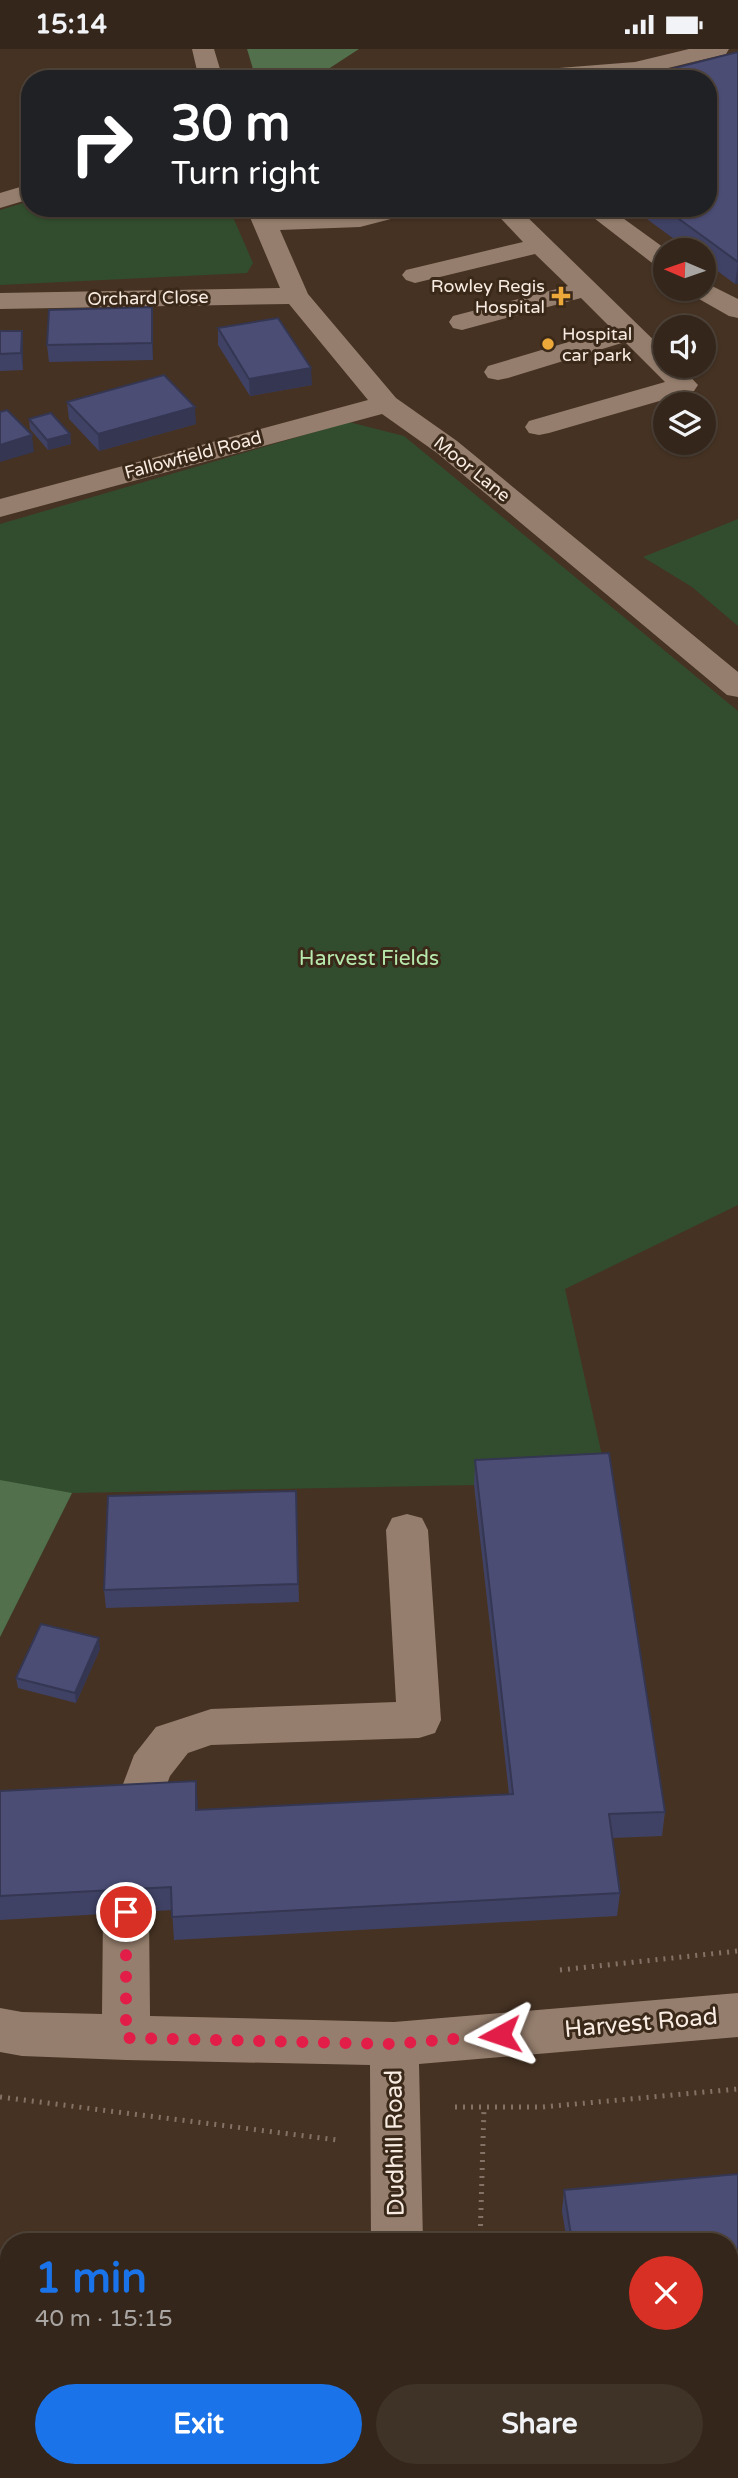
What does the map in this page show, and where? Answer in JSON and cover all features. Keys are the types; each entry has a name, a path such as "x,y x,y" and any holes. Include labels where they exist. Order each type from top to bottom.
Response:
{"street":[{"path":"202,49 208,70"},
{"path":"622,70 719,49"},
{"path":"0,201 21,194"},
{"name":"Moor Lane","path":"262,217 296,296 386,404 447,447 738,688"},
{"path":"295,217 368,217"},
{"path":"512,217 684,385 539,427"},
{"path":"605,217 653,252"},
{"path":"415,275 541,245"},
{"path":"462,322 586,289"},
{"name":"Orchard Close","path":"0,301 296,296"},
{"path":"716,298 738,310"},
{"path":"498,372 631,332"},
{"name":"Fallowfield Road","path":"0,508 386,404"},
{"path":"137,1808 150,1768 172,1739 211,1727 419,1720 407,1530"},
{"path":"126,1912 126,2038"},
{"name":"Harvest Road","path":"0,2030 22,2034 126,2038 394,2044 738,2015"},
{"name":"Dudhill Road","path":"394,2044 397,2233"}],"path":[{"path":"549,1971 738,1951"},
{"path":"395,2107 543,2107 738,2089"},
{"path":"0,2097 341,2140"},
{"path":"480,2233 484,2108"}],"green space":[{"path":"247,49 359,49 327,70 253,70"},
{"path":"21,204 21,217 233,217 253,263 247,273 0,285 0,210"},
{"name":"Harvest Fields","path":"349,422 404,436 738,711 738,1205 565,1289 607,1478 474,1485 72,1493 0,1637 0,524"},
{"path":"738,519 738,626 692,587 643,557"},
{"path":"0,1480 72,1493 0,1637"}],"building":[{"path":"738,52 738,262 716,246 716,238 705,238 676,217 717,217 717,70 667,70"},
{"path":"152,307 152,343 47,345 49,310"},
{"path":"278,318 311,368 249,379 218,328"},
{"path":"0,331 22,331 21,353 0,354"},
{"path":"164,375 195,407 98,434 67,402"},
{"path":"7,410 32,435 0,445 0,412"},
{"path":"51,413 70,434 47,440 29,419"},
{"path":"609,1453 665,1812 609,1814 620,1893 172,1917 171,1887 0,1896 0,1791 196,1781 196,1810 513,1794 475,1460"},
{"path":"296,1491 298,1584 104,1590 108,1496"},
{"path":"41,1624 99,1638 75,1693 16,1678"},
{"path":"738,2174 738,2233 571,2233 564,2190"}],"place":[{"name":"Rowley Regis Hospital","path":"561,296"},
{"name":"Hospital car park","path":"548,344"}],"route":[{"path":"126,1912 126,2038 394,2044 500,2035"}]}
